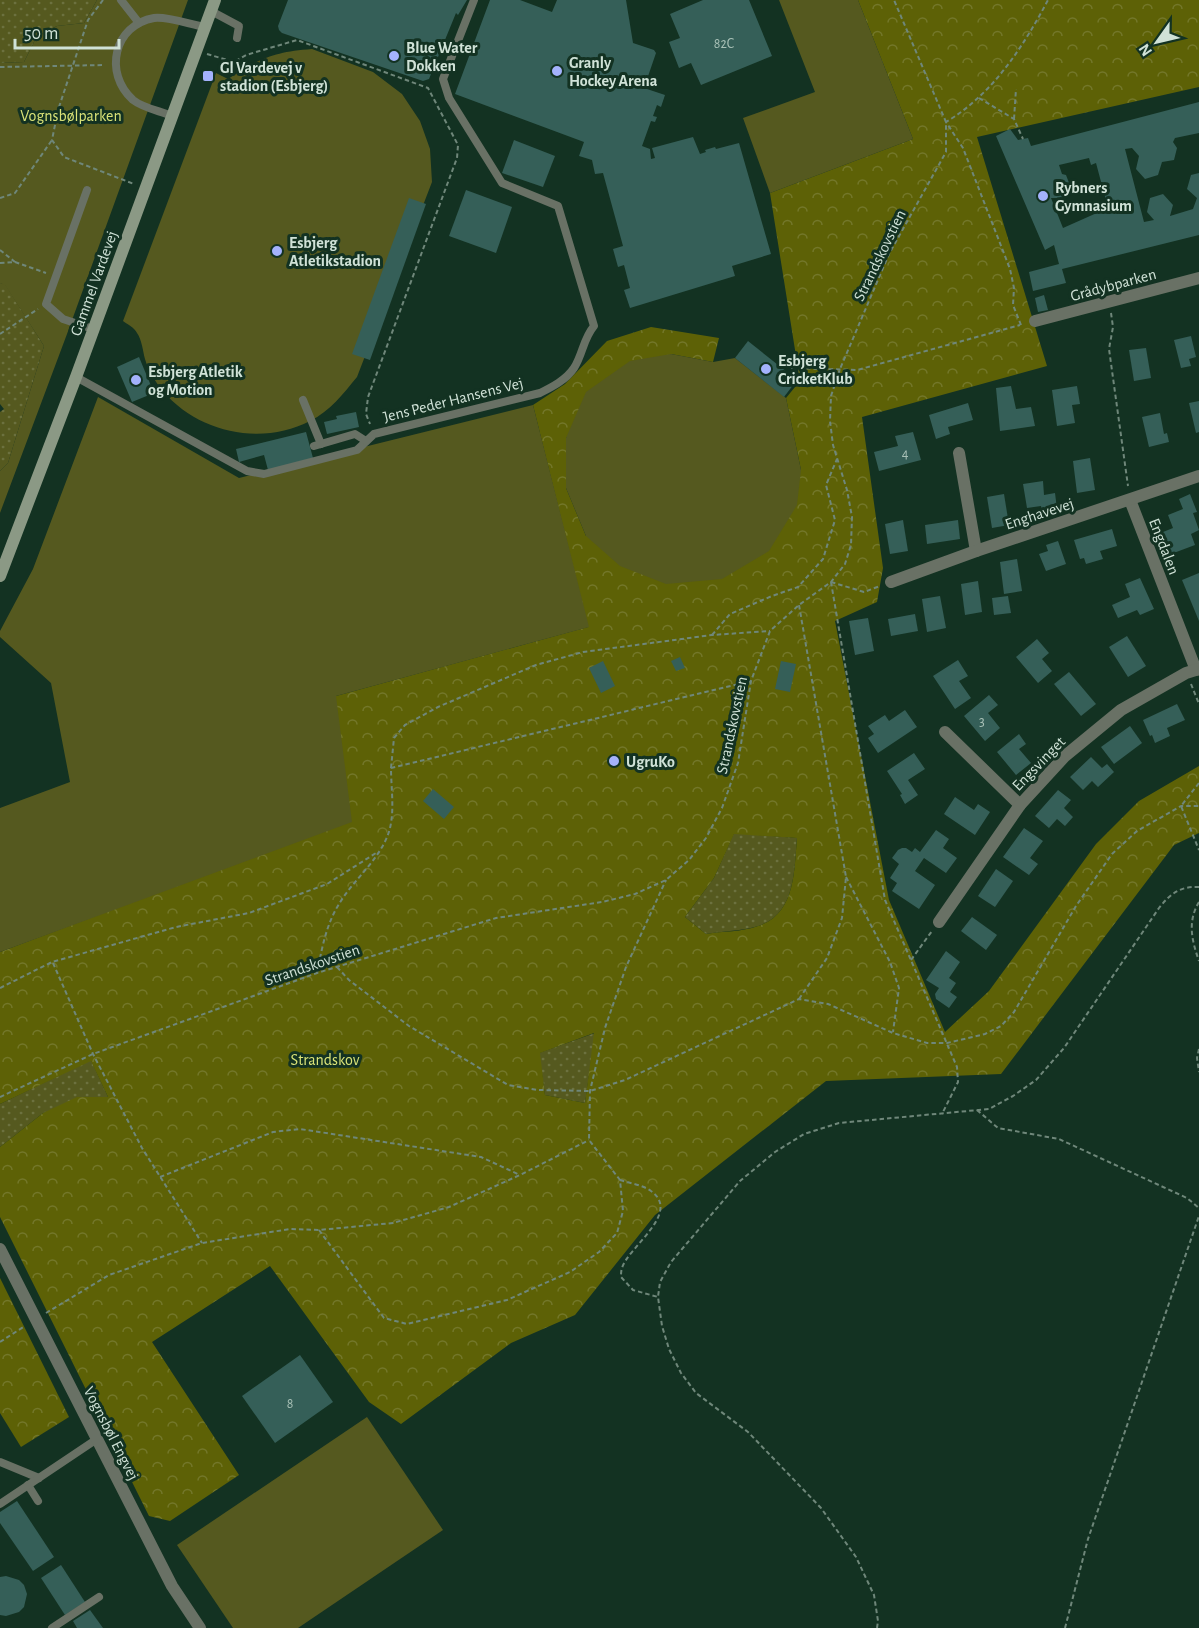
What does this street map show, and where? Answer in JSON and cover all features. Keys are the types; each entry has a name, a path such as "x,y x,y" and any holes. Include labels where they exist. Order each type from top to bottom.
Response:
{"street":[{"name":"Gammel Vardevej","path":"0,576 213,6"},
{"name":"Grådybparken","path":"1035,321 1199,278"},
{"path":"959,453 976,551"},
{"name":"Enghavevej","path":"891,582 1199,476"},
{"name":"Engdalen","path":"1130,501 1194,671"},
{"name":"Engsvinget","path":"939,922 1020,805 1065,756 1121,710 1194,671"},
{"path":"945,732 1020,805"},
{"name":"Vognsbøl Engvej","path":"0,1249 172,1586 200,1628"}],"lane":[{"path":"122,0 139,23"},
{"name":"Jens Peder Hansens Vej","path":"76,377 247,471 264,474 357,450 374,434 540,393 559,383 574,368 587,334 594,326 558,207 502,183 449,98 443,79 474,0"},
{"path":"213,6 239,26 237,39"},
{"path":"172,116 135,102 126,93 117,79 115,65 117,49 122,39 139,23 157,18 205,27"},
{"path":"87,190 46,304 63,319 93,329"},
{"path":"303,400 318,445 355,434 366,441"},
{"path":"2,1500 97,1439"},
{"path":"0,1462 39,1478"},
{"path":"28,1485 38,1501"},
{"path":"52,1628 99,1597"}],"path":[{"path":"0,198 15,193 52,140 58,110 88,20 103,0"},
{"name":"Strandskovstien","path":"0,1097 93,1054 317,973 496,918 602,902 635,894 666,880 689,860 706,838 722,808 738,763 751,681 770,631 799,605 831,582 845,564 851,545 852,517 847,490 832,445 831,396 840,369 889,254 946,152 946,122 894,0"},
{"path":"1021,325 1013,305 1014,288 1010,268 963,148 946,122 964,111 993,84 1031,32 1048,0"},
{"path":"196,50 234,62 246,55 297,40 428,88 458,145 457,158 368,397 366,414 374,434"},
{"path":"0,67 115,65"},
{"path":"428,88 431,82"},
{"path":"1016,89 1014,119 1023,139"},
{"path":"979,98 1014,119"},
{"path":"52,140 64,157 146,189"},
{"path":"0,250 15,262 56,276"},
{"path":"0,263 15,262"},
{"path":"1108,302 1113,327 1109,349 1130,501"},
{"path":"0,334 46,304"},
{"path":"791,368 857,370 1035,321"},
{"path":"712,635 730,614 798,587 823,559 835,520 826,485 837,458"},
{"path":"891,582 864,592 831,582 885,900 957,1068 958,1082 941,1115"},
{"path":"337,967 349,980 409,1026 508,1085 537,1090 590,1090 625,1080 799,999 827,958 842,918 846,877 799,605"},
{"path":"317,973 329,921 340,902 379,850 391,824 391,768 394,738 405,725 438,707 536,665 583,652 712,635 770,631"},
{"path":"1194,671 1199,704"},
{"path":"391,768 751,681"},
{"path":"799,999 828,1004 893,1034 927,1043 947,1043 985,1034 1001,1026 1014,1012 1076,906 1112,855 1137,831 1181,806 1199,783"},
{"path":"1181,806 1199,806"},
{"path":"1181,806 1199,850"},
{"path":"0,988 52,962 176,927 249,913 327,884 379,850"},
{"path":"846,877 890,962 899,988 893,1034"},
{"path":"319,1230 384,1318 407,1324 507,1300 570,1272 599,1252 617,1233 623,1211 620,1180 589,1140 590,1090 605,1028 626,966 666,880"},
{"path":"877,1628 874,1595 856,1557 821,1508 748,1432 696,1393 681,1373 669,1349 662,1326 658,1297 660,1282 671,1262 740,1181 776,1152 804,1134 839,1123 989,1109 1036,1080 1064,1048 1164,901 1170,894 1183,888 1199,888"},
{"path":"1199,902 1191,925 1192,940 1199,961"},
{"path":"911,960 939,922"},
{"path":"52,962 93,1054 142,1148 202,1243"},
{"path":"1199,1049 1197,1058 1199,1072"},
{"path":"977,1110 999,1128 1059,1139 1187,1198 1199,1208"},
{"path":"160,1177 273,1132 300,1129 481,1157 520,1175"},
{"path":"0,1342 109,1275 202,1243 290,1229 319,1230 393,1223 450,1207 589,1140"},
{"path":"620,1180 650,1190 659,1199 660,1210 656,1223 633,1250 622,1268 621,1277 633,1290 658,1297"},
{"path":"1065,1628 1091,1528 1199,1216"}],"green space":[{"path":"0,0 97,0 84,23 57,26 37,36 24,62 0,63"},
{"name":"Vognsbølparken","path":"97,0 188,0 0,513 0,471 8,463 44,346 5,285 0,283 0,63 24,62 37,36 57,26 84,23"},
{"path":"779,0 858,0 913,139 770,193 743,118 815,92"},
{"name":"Strandskov","path":"858,0 1199,0 1199,87 977,137 1047,366 862,417 883,568 877,602 835,621 889,900 945,1032 989,991 1096,844 1139,801 1199,766 1199,833 1174,845 1001,1074 826,1081 655,1215 575,1315 511,1343 401,1424 369,1402 270,1266 152,1342 239,1475 170,1521 149,1516 0,1217 0,1147 43,1113 77,1097 108,1097 91,1061 0,1104 0,952 90,918 336,696 588,627 533,405 565,384 607,341 651,327 719,338 713,362 671,354 566,438 566,488 586,536 801,470 786,398 800,381 770,193 913,139","holes":["734,834 797,838 791,889 780,912 770,920 746,929 706,934 685,917 714,878","594,1033 585,1103 545,1095 540,1053"]},
{"name":"Esbjerg Atletikstadion","path":"312,49 373,72 402,94 420,121 430,149 432,182 357,377 330,407 310,421 291,429 272,433 252,434 232,431 212,426 194,417 163,391 148,368 135,329 123,321 216,73 228,79 268,57"},
{"path":"0,283 5,284 44,346 8,463 0,471 0,412 4,409 0,404"},
{"path":"671,354 713,362 735,358 786,398 801,470 797,505 769,551 722,579 666,584 620,566 586,536 566,488 566,438 586,392 630,361"},
{"path":"98,397 239,478 533,405 589,627 336,696 352,822 0,952 0,808 70,782 51,683 0,637 0,631 33,569"},
{"path":"734,833 797,838 791,889 780,912 770,920 752,928 706,934 685,917 714,878"},
{"path":"595,1033 585,1103 545,1095 539,1053"},
{"path":"91,1060 108,1097 43,1113 0,1147 0,1104"},
{"path":"0,1278 69,1417 21,1447 0,1413"},
{"path":"367,1417 443,1530 298,1628 233,1628 177,1545"}],"building":[{"name":"Blue Water Dokken","path":"288,0 467,0 458,15 456,13 429,79 423,81 282,33 278,26"},
{"path":"490,0 520,0 552,12 557,0 626,0 633,43 654,50 656,53 644,88 665,95 661,107 657,105 653,116 657,117 655,122 651,121 642,146 650,149 651,159 655,158 652,148 693,137 700,154 715,147 716,149 739,143 771,254 732,266 735,276 630,308 624,290 630,288 624,265 618,267 613,249 623,246 603,173 595,174 592,160 579,156 584,142 455,94"},
{"path":"703,0 749,0 772,56 701,85 691,63 679,68 669,42 680,38 670,14"},
{"name":"Rybners Gymnasium","path":"1199,102 1199,133 1175,138 1173,142 1177,148 1174,160 1162,162 1158,175 1145,179 1136,169 1139,156 1132,148 1125,149 1144,222 1154,220 1147,212 1150,198 1163,194 1173,205 1170,216 1193,209 1197,198 1187,189 1191,175 1199,173 1199,235 1062,269 1066,283 1033,291 1029,272 1059,264 1054,245 1045,250 996,136 1010,129 1018,140 1028,138 1031,146","holes":["1089,158 1091,165 1096,163 1108,208 1063,228 1051,198 1063,198 1071,188 1059,165"]},
{"path":"514,140 555,156 543,187 502,173"},
{"path":"466,190 512,207 496,253 449,236"},
{"path":"409,198 426,204 370,360 352,354"},
{"path":"1044,295 1048,310 1038,312 1035,298"},
{"path":"1191,336 1196,357 1189,359 1191,366 1181,368 1174,340"},
{"name":"Esbjerg CricketKlub","path":"748,341 797,380 784,397 735,358"},
{"path":"1146,348 1151,378 1134,381 1129,350"},
{"name":"Esbjerg Atletik og Motion","path":"139,357 154,393 132,402 117,367"},
{"path":"1011,386 1016,409 1031,407 1035,426 1000,431 996,388"},
{"path":"1077,386 1080,404 1072,405 1075,423 1057,426 1052,390"},
{"path":"1199,401 1199,432 1196,433 1189,403"},
{"path":"968,403 973,420 948,427 950,434 936,439 929,415"},
{"path":"356,412 359,427 327,434 324,422 337,419 336,416"},
{"path":"1160,413 1164,434 1167,433 1169,442 1149,447 1142,417"},
{"path":"306,432 313,458 268,470 264,455 239,462 236,449"},
{"path":"913,432 921,460 879,471 874,452 898,446 895,436"},
{"path":"1090,458 1095,490 1077,493 1073,461"},
{"path":"1043,481 1044,495 1055,493 1057,509 1042,511 1041,506 1027,508 1023,484"},
{"path":"1004,494 1009,525 992,528 987,497"},
{"path":"1190,494 1197,512 1193,513 1199,530 1191,534 1195,545 1171,554 1163,532 1173,528 1168,515 1183,509 1179,499"},
{"path":"903,520 908,551 890,554 885,524"},
{"path":"958,520 960,539 927,544 925,525"},
{"path":"1112,529 1117,546 1100,551 1103,559 1086,564 1084,558 1080,559 1074,540"},
{"path":"1058,541 1066,564 1046,571 1039,554 1048,551 1046,545"},
{"path":"1017,559 1022,591 1004,594 1000,562"},
{"path":"1199,573 1199,621 1182,580"},
{"path":"1140,578 1154,609 1140,615 1137,610 1118,618 1112,605 1130,597 1125,584"},
{"path":"978,581 982,612 965,615 961,584"},
{"path":"940,596 946,628 927,632 922,599"},
{"path":"1008,596 1011,613 994,615 992,598"},
{"path":"915,614 918,631 891,636 888,619"},
{"path":"868,618 874,651 855,655 849,621"},
{"path":"1127,636 1146,666 1128,677 1109,647"},
{"path":"1037,639 1049,653 1042,659 1052,671 1038,683 1016,657"},
{"path":"680,657 685,668 676,671 671,661"},
{"path":"958,660 968,676 959,681 971,698 955,709 933,676"},
{"path":"603,661 615,686 601,693 589,668"},
{"path":"781,661 796,664 790,692 775,689"},
{"path":"1069,672 1096,704 1081,716 1054,684"},
{"path":"989,695 998,705 988,713 1000,728 985,741 964,716"},
{"path":"1177,704 1185,720 1167,728 1170,736 1155,743 1143,720"},
{"path":"905,710 917,727 878,753 868,738 874,734 868,726 885,715 889,721"},
{"path":"1130,726 1142,743 1114,764 1101,747"},
{"path":"1019,734 1026,744 1019,749 1031,763 1016,775 997,752"},
{"path":"914,753 925,769 908,780 918,795 905,804 900,795 902,794 887,771"},
{"name":"UgruKo","path":"618,756 620,765 610,767 607,758"},
{"path":"1091,757 1102,768 1107,764 1114,772 1098,787 1092,781 1083,790 1070,777"},
{"path":"433,789 454,807 444,819 423,801"},
{"path":"1058,790 1071,800 1064,808 1073,817 1065,826 1057,819 1049,828 1035,816"},
{"path":"955,797 974,810 978,804 990,812 975,835 944,814"},
{"path":"1024,828 1043,841 1030,858 1038,864 1029,875 1003,857"},
{"path":"936,830 949,839 943,848 957,858 946,873 924,858 915,871 935,885 919,909 892,891 897,883 890,878 899,864 892,858 902,848 912,852 915,848 920,852"},
{"path":"996,869 1013,881 995,907 978,896"},
{"path":"972,917 997,935 986,950 961,931"},
{"path":"946,951 960,962 949,978 956,983 950,992 957,997 949,1008 936,999 935,994 939,988 926,980"},
{"path":"300,1355 333,1402 275,1443 242,1396"},
{"path":"17,1501 54,1557 33,1571 0,1523 0,1512"},
{"path":"61,1565 85,1602 65,1615 41,1578"},
{"path":"6,1576 19,1580 24,1585 27,1594 24,1607 19,1612 6,1616 0,1615 0,1577"},
{"path":"90,1610 103,1628 77,1628 73,1621"}],"place":[{"name":"Blue Water Dokken","path":"394,56"},
{"name":"Granly Hockey Arena","path":"557,71"},
{"name":"Gl Vardevej v stadion (Esbjerg)","path":"208,76"},
{"name":"Rybners Gymnasium","path":"1043,196"},
{"name":"Esbjerg Atletikstadion","path":"277,251"},
{"name":"Esbjerg CricketKlub","path":"766,369"},
{"name":"Esbjerg Atletik og Motion","path":"136,380"},
{"name":"UgruKo","path":"614,761"}]}
